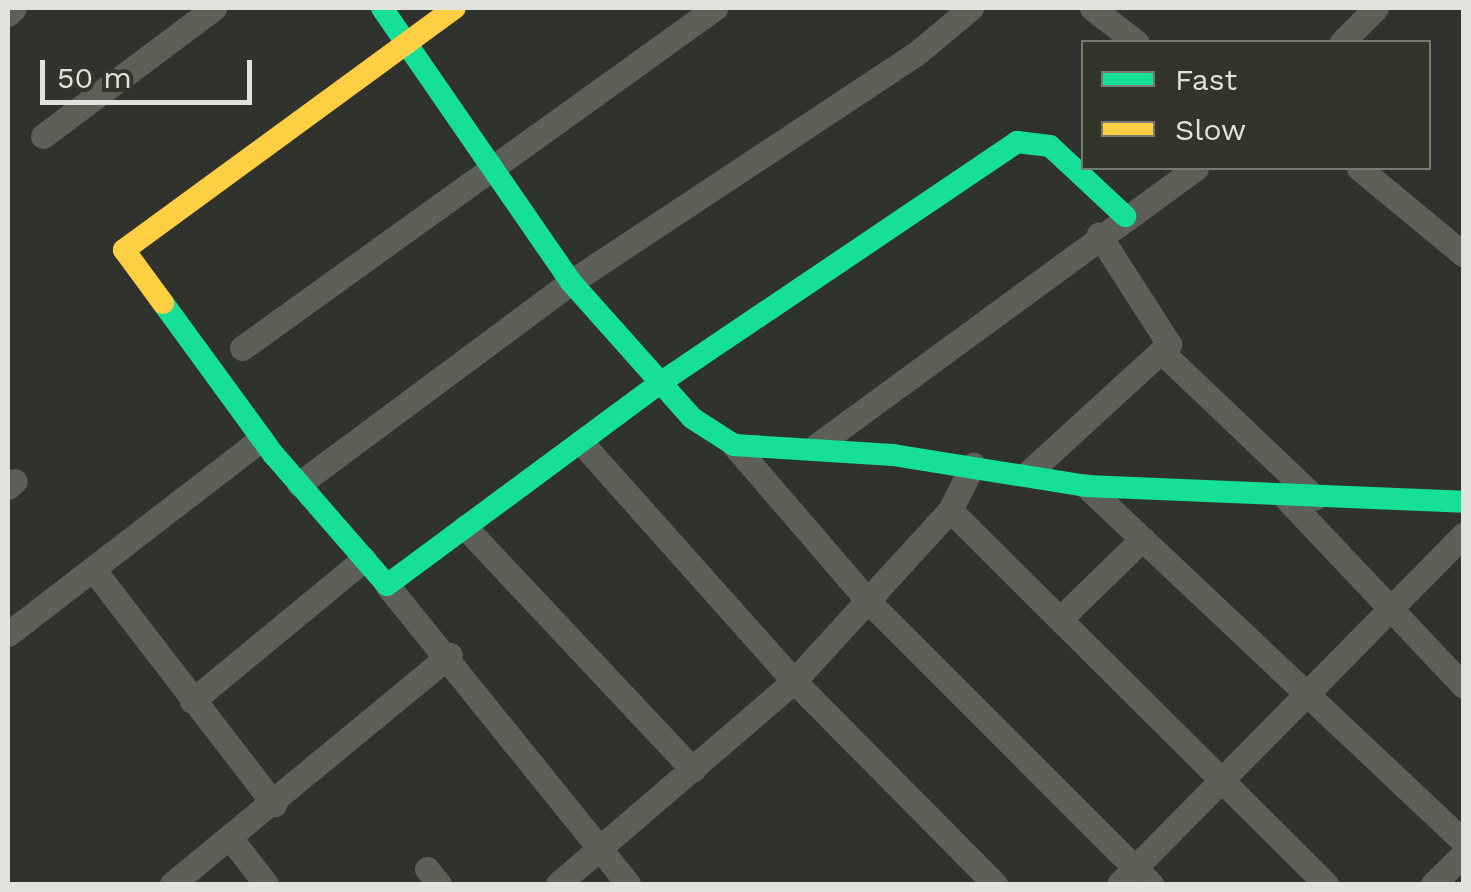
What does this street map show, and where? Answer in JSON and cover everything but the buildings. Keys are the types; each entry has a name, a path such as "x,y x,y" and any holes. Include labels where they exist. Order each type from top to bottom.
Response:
{"street":[{"path":"8,14 14,8"},
{"path":"43,136 214,8"},
{"path":"382,8 408,40 571,282 660,383 734,444 869,602 1135,879 1311,698 1387,610 1464,534"},
{"path":"455,8 124,250 261,438 450,656 605,849 628,884"},
{"path":"242,348 716,8"},
{"path":"299,484 571,282 918,52 971,8"},
{"path":"1092,8 1133,40"},
{"path":"1344,40 1376,8"},
{"path":"387,585 660,383 1017,142 1050,146 1126,216"},
{"path":"816,446 1193,170"},
{"path":"1361,170 1464,255"},
{"path":"1026,474 1165,355 1166,332 1099,236"},
{"path":"1165,355 1315,498"},
{"path":"8,634 261,438"},
{"path":"581,442 794,680 995,884"},
{"path":"734,444 816,446 973,465 1086,486 1458,506"},
{"path":"558,884 605,849 794,680 950,510 973,465"},
{"path":"1086,486 1464,842"},
{"path":"1285,497 1387,610 1464,686"},
{"path":"950,510 1326,884"},
{"path":"465,528 692,770"},
{"path":"1060,618 1142,539"},
{"path":"192,701 364,559"},
{"path":"92,569 274,804"},
{"path":"172,884 450,656"},
{"path":"230,839 266,884"},
{"path":"1433,884 1464,854"}],"traffic: fast":[{"path":"382,8 571,282 692,418 734,445 893,455 1086,486 1464,502"},
{"path":"163,303 274,455 387,585 660,383 1017,142 1050,146 1125,216"}],"traffic: slow":[{"path":"163,303 124,250 455,8"}]}
